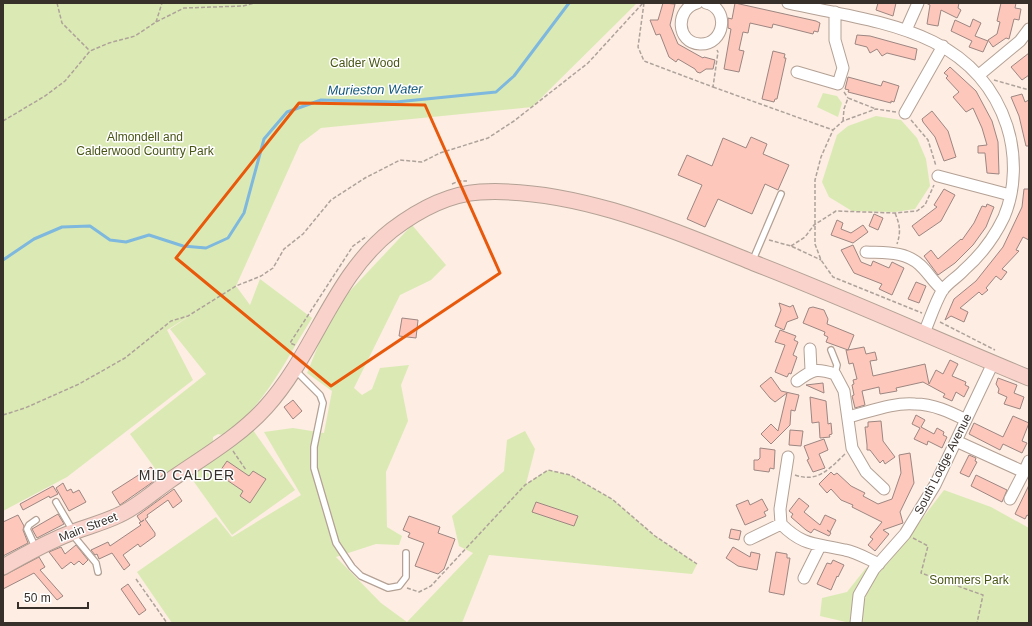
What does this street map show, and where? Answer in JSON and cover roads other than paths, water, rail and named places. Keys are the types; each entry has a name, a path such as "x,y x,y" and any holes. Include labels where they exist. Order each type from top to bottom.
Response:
{"street":[{"path":"696,3 688,7 683,12 681,26 683,33 688,39 695,43 702,44 712,42 720,33 722,19 718,10 709,3 706,3"},
{"path":"906,30 918,3"},
{"path":"795,4 835,12 906,30 944,46 962,58 979,75 1001,109 1013,144 1014,172 1004,216 991,242 975,261 943,290 924,332"},
{"path":"797,72 838,84 843,68 835,40 835,12"},
{"path":"979,75 1020,41 1029,29"},
{"path":"905,114 944,46"},
{"path":"938,176 1010,195"},
{"name":"Main Street","path":"3,567 72,532 125,512 247,425 266,408 295,370 342,286 369,251 391,231 423,209 450,198 477,192 505,192 535,195 593,205 634,218 752,262 924,332 994,356 1029,378"},
{"path":"866,252 895,253 909,257 920,265 934,282 943,290"},
{"path":"810,349 812,370"},
{"name":"South Lodge Avenue","path":"856,623 859,595 874,569 905,534 935,484 966,420 994,356"},
{"path":"797,381 812,370 823,370 835,374 844,391 852,448 866,472 884,489"},
{"path":"848,417 888,407 915,404 945,410 966,420"},
{"path":"956,441 1024,472"},
{"path":"788,457 790,474 780,509 781,524 792,535 810,544 846,550 879,564"},
{"path":"1010,499 1029,461"},
{"path":"750,539 781,524"},
{"path":"804,578 820,546"}],"lane":[{"path":"752,262 781,194"},
{"path":"831,350 837,365 835,374"},
{"path":"295,370 320,395 323,403 314,446 314,468 336,543 352,567 361,576 388,588 399,586 406,577 406,553"},
{"path":"56,502 72,532 96,563 98,572"},
{"path":"36,520 29,524 27,529 36,549"}],"waterway":[{"name":"Murieston Water","path":"3,260 34,239 62,227 90,226 110,240 126,242 149,235 183,246 206,248 228,238 244,213 264,139 287,112 321,100 396,102 496,92 514,76 569,3"}],"district":[{"name":"MID CALDER","path":"187,475"}],"park label":[{"name":"Calder Wood","path":"365,63"},
{"name":"Almondell and Calderwood Country Park","path":"145,144"},
{"name":"Sommers Park","path":"969,580"}]}
